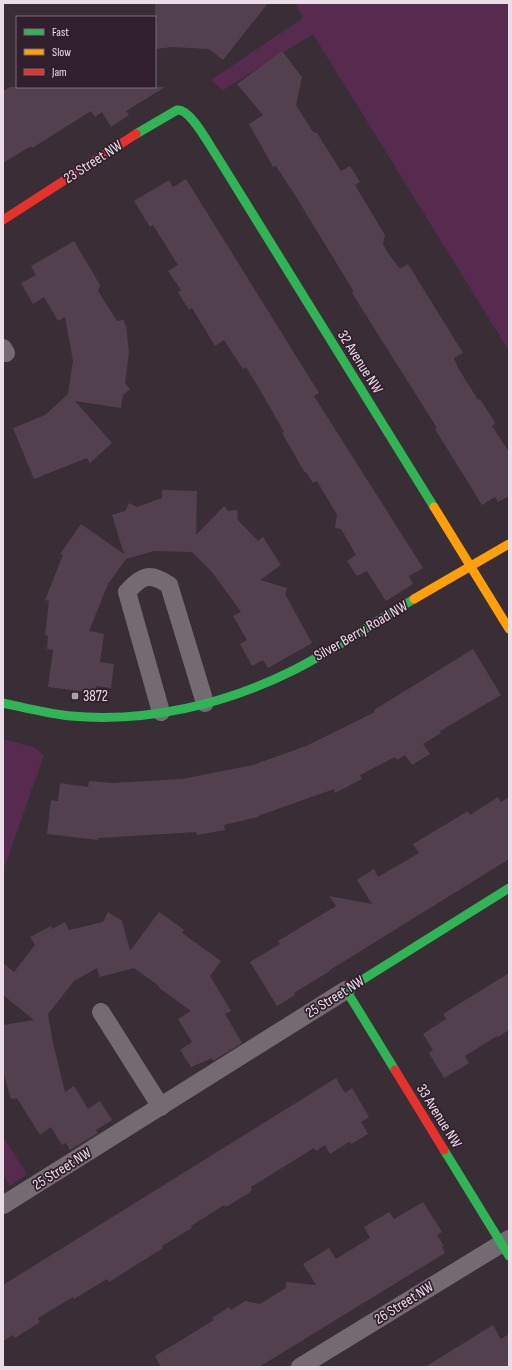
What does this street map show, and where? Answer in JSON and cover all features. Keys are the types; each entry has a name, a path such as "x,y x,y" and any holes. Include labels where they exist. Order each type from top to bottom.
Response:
{"street":[{"name":"23 Street NW","path":"3,220 171,112 177,109 184,111"},
{"name":"32 Avenue NW","path":"184,111 218,158 509,629"},
{"name":"Silver Berry Road NW","path":"3,703 49,714 81,717 115,717 161,712 205,703 280,676 334,648 469,566 509,544"},
{"path":"161,712 127,592 145,577 158,578 169,585 205,703"},
{"name":"25 Street NW","path":"3,1205 509,888"},
{"name":"33 Avenue NW","path":"346,990 506,1246"},
{"path":"101,1012 161,1107"},
{"name":"26 Street NW","path":"300,1367 506,1246"}],"shaded area":[{"path":"295,3 509,3 509,351 313,34 223,90 211,80 303,18"},
{"path":"3,739 34,747 44,755 3,871"},
{"path":"3,1137 27,1174 10,1186 3,1174"}],"building":[{"path":"155,3 268,3 223,60 209,49 172,47 156,49"},
{"path":"282,51 302,77 296,105 313,132 317,133 341,171 350,166 360,182 355,185 385,235 383,244 388,253 400,269 408,264 463,353 454,358 458,368 478,400 480,399 494,421 495,424 492,426 509,452 509,496 498,502 495,497 482,505 435,429 437,428 352,293 354,292 295,195 276,166 273,167 249,124 263,115 237,84"},
{"path":"10,87 165,87 126,111 129,115 111,127 102,112 95,117 91,111 32,148 31,146 3,163 3,91"},
{"path":"186,179 319,393 314,396 423,568 409,576 413,584 386,601 367,571 357,576 347,561 356,555 341,529 335,528 337,515 317,481 313,483 306,472 305,473 282,433 284,432 246,367 243,369 224,340 215,346 192,308 189,310 178,292 181,290 168,271 178,265 153,225 150,227 134,201 169,180 173,187"},
{"path":"74,241 100,285 98,291 117,321 124,320 126,325 129,352 125,383 130,389 123,395 121,408 75,401 112,443 90,463 87,458 34,479 13,428 45,415 68,394 73,361 65,317 58,321 44,297 33,304 21,283 36,275 31,266"},
{"path":"162,490 197,491 196,535 224,506 228,511 237,510 238,520 258,541 263,537 281,565 260,580 287,588 285,594 312,643 268,668 263,660 252,666 240,644 247,640 233,616 241,612 212,572 192,552 154,551 126,559 108,584 89,631 104,634 100,662 114,664 111,688 96,686 95,693 48,687 53,650 47,649 48,636 45,635 49,601 45,600 63,555 60,554 81,524 124,554 112,515 125,511 129,503 137,507 162,498"},
{"path":"473,649 501,695 440,731 441,733 423,744 430,754 412,765 405,755 397,760 395,757 360,775 362,779 335,793 334,789 258,817 224,825 225,830 197,835 196,832 98,838 98,840 47,834 51,800 58,801 60,783 88,787 89,781 112,783 182,779 253,765 306,746 375,712 374,710"},
{"path":"498,797 501,802 509,797 509,859 330,970 294,993 295,995 277,1006 250,962 280,944 278,941 336,906 329,896 372,904 357,880 374,869 378,877 419,853 413,844 468,811 470,815"},
{"path":"108,912 122,921 130,951 159,912 184,930 182,933 221,961 210,976 231,1011 225,1014 242,1043 213,1061 212,1058 191,1067 180,1050 192,1042 178,1019 191,1011 158,987 159,986 134,968 100,977 97,968 74,981 48,1014 53,1043 65,1092 74,1086 88,1109 100,1101 112,1120 96,1130 98,1133 70,1150 66,1143 62,1145 51,1127 40,1135 17,1098 11,1099 3,1071 3,1025 34,1020 3,995 3,963 14,972 35,945 30,937 51,926 52,929 65,922 69,930 103,922"},
{"path":"509,973 509,1030 465,1056 469,1063 444,1078 429,1053 433,1050 423,1034 446,1019 443,1014"},
{"path":"336,1078 345,1093 352,1088 369,1117 361,1122 368,1134 351,1144 349,1142 330,1154 325,1145 316,1151 314,1148 251,1187 252,1190 249,1193 226,1207 224,1205 191,1226 192,1228 162,1246 163,1248 109,1282 107,1279 74,1299 73,1297 38,1318 40,1322 15,1338 13,1335 3,1341 3,1285"},
{"path":"423,1202 442,1232 437,1235 444,1246 442,1247 445,1253 259,1367 161,1367 155,1356 214,1320 212,1318 229,1307 231,1310 245,1301 260,1304 286,1288 286,1282 316,1285 303,1264 329,1248 336,1259 370,1238 364,1227 389,1212 394,1219"},
{"path":"493,1325 501,1339 509,1334 509,1367 425,1367"}],"traffic: fast":[{"path":"136,134 177,110 182,111 194,121 434,507"},
{"path":"3,703 37,711 71,716 128,717 186,708 214,701 241,693 294,670 339,645 414,599"},
{"path":"395,1070 346,990 509,888"},
{"path":"444,1150 509,1256"}],"traffic: slow":[{"path":"434,507 509,629"},
{"path":"414,599 509,544"}],"traffic: jam":[{"path":"3,220 136,134"},
{"path":"395,1070 444,1150"}],"place":[{"name":"3872","path":"75,696"}]}
